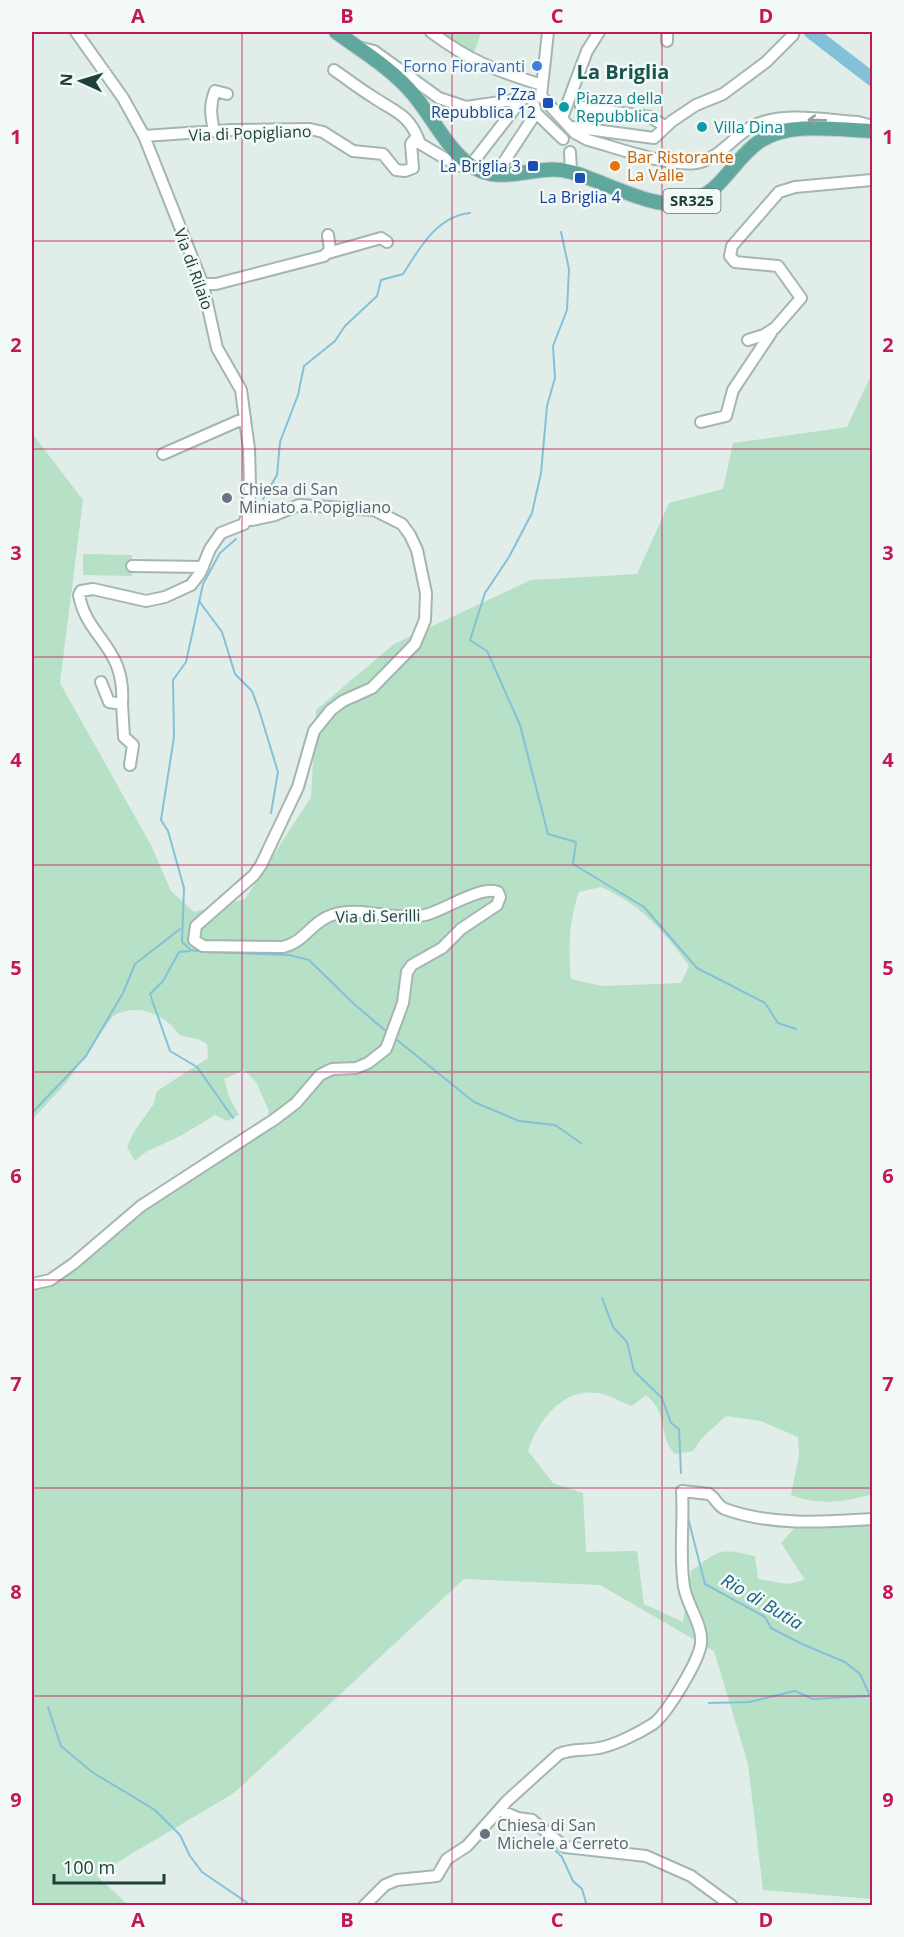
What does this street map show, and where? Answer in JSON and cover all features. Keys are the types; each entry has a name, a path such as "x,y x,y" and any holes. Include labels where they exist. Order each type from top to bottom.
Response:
{"main road":[{"path":"336,32 401,80 466,162 491,176"},
{"name":"SR325","path":"491,176 537,170 571,172 658,202 680,204 711,192 756,144 771,136 798,130 873,130"}],"street":[{"name":"Via di Rilaio","path":"76,32 123,98 144,136 203,284 217,348 241,390 250,484 246,519"},
{"path":"431,32 462,55 495,70 542,82"},
{"path":"491,176 542,82 548,32"},
{"path":"571,126 566,104 587,51 599,32"},
{"path":"571,126 654,138 665,126 696,105 723,94 766,62 793,35"},
{"path":"357,47 374,51 439,98 466,107 533,102 571,126 588,140 686,164 712,157 753,126 771,120 858,122 869,125 873,130"},
{"path":"334,70 380,102 398,111 415,130 419,141 458,166 466,162 533,102"},
{"path":"214,131 210,109 215,91 226,94"},
{"path":"533,102 563,140"},
{"path":"581,107 650,117 665,126"},
{"name":"Via di Popigliano","path":"144,136 214,131 317,130 339,140 353,151 383,154 392,167 401,171 413,168 411,144 414,140 419,141"},
{"path":"570,152 571,172"},
{"path":"701,422 726,416 733,390 775,328 801,298 778,266 731,260 732,246 779,192 795,187 873,180"},
{"path":"328,235 331,246 328,253"},
{"path":"203,284 216,284 381,238 387,242"},
{"path":"748,340 764,335 775,328"},
{"path":"163,454 245,418"},
{"name":"Via di Serilli","path":"33,1284 50,1280 73,1264 141,1206 275,1119 296,1103 320,1075 332,1069 356,1068 368,1064 386,1048 402,1003 407,972 412,965 442,948 461,929 497,905 500,897 498,892 487,890 417,917 334,914 315,923 295,945 284,947 203,946 194,940 196,926 261,865 298,787 314,731 331,710 372,688 394,668 415,644 425,620 426,593 417,550 402,524 374,510 299,506 275,515 252,520 246,519"},
{"path":"130,765 133,746 124,737 120,667 82,608 79,596 81,591 93,589 132,600 154,600 191,585 221,533 237,528 246,519"},
{"path":"132,566 203,567"},
{"path":"101,682 109,702 122,705"},
{"path":"364,1905 385,1885 397,1880 437,1876 447,1859 467,1846 499,1810 559,1754 569,1750 601,1748 615,1742 653,1724 673,1703 700,1650 702,1640 684,1589 680,1550 682,1491 709,1494 724,1509 759,1516 804,1522 873,1519"},
{"path":"499,1810 518,1818 532,1820 565,1847 646,1856 691,1876 732,1905"}],"green space":[{"path":"439,32 481,32 473,56"},
{"path":"872,373 872,1494 832,1502 811,1501 791,1495 799,1455 798,1437 761,1421 726,1416 702,1438 693,1451 675,1454 666,1440 658,1410 646,1395 632,1406 606,1395 592,1393 578,1394 567,1399 547,1416 528,1451 553,1483 583,1493 586,1552 637,1551 644,1604 683,1622 691,1571 708,1558 727,1551 755,1556 758,1579 788,1584 805,1580 781,1543 804,1517 872,1513 872,1899 763,1890 748,1764 714,1651 600,1585 464,1579 234,1793 96,1875 128,1905 32,1905 32,1277 46,1277 133,1209 136,1200 160,1188 267,1119 269,1111 256,1082 244,1070 224,1079 229,1097 239,1115 227,1121 215,1115 182,1135 146,1152 135,1161 127,1147 135,1130 153,1105 157,1091 208,1058 207,1044 180,1035 157,1015 135,1010 113,1016 66,1083 32,1120 32,433 83,500 60,683 151,845 171,891 194,912 245,899 311,797 316,710 394,644 531,580 637,574 669,503 723,489 733,443 847,427","holes":["601,887 615,894 651,920 689,966 681,983 602,986 571,979 570,935 579,892"]},
{"path":"83,554 132,555 132,576 83,575"}],"waterway":[{"path":"811,32 872,79"},
{"path":"263,499 277,475 280,442 298,395 304,366 335,341 345,326 377,296 381,280 403,274 430,235 448,220 470,213"},
{"path":"561,232 569,269 567,310 553,346 555,378 547,406 541,473 532,513 509,557 485,593 470,640 487,651 520,725 548,834 576,842 573,864 644,907 697,968 765,1003 778,1023 796,1029"},
{"path":"236,539 220,553 203,584 186,662 173,680 174,737 161,820 168,831 184,888 182,942 191,950 204,952 289,955 309,960 354,1004 387,1032"},
{"path":"199,601 222,632 235,674 252,691 259,710 278,772 271,813"},
{"path":"32,1113 86,1056 123,993 135,964 180,929"},
{"path":"190,951 179,952 163,981 150,994 170,1051 197,1067 233,1118"},
{"path":"397,1040 474,1102 519,1121 555,1125 581,1143"},
{"name":"Rio di Butia","path":"602,1298 613,1327 627,1342 634,1371 662,1398 671,1423 679,1429 681,1473"},
{"name":"Rio di Butia","path":"687,1514 705,1584 765,1617 771,1628 845,1662 860,1674 872,1700"},
{"path":"709,1703 749,1702 795,1691 813,1699 868,1696"},
{"path":"48,1707 61,1746 92,1772 155,1810 180,1835 190,1856 202,1872 252,1906"},
{"path":"548,1843 562,1857 573,1881 582,1889 587,1906"}],"place":[{"name":"Forno Fioravanti","path":"537,66"},
{"name":"P.Zza Repubblica 12","path":"548,103"},
{"name":"Piazza della Repubblica","path":"564,107"},
{"name":"Villa Dina","path":"702,127"},
{"name":"La Briglia 3","path":"533,166"},
{"name":"Bar Ristorante La Valle","path":"615,166"},
{"name":"La Briglia 4","path":"580,178"},
{"name":"Chiesa di San Miniato a Popigliano","path":"227,498"},
{"name":"Chiesa di San Michele a Cerreto","path":"485,1834"}],"district":[{"name":"La Briglia","path":"623,72"}]}
